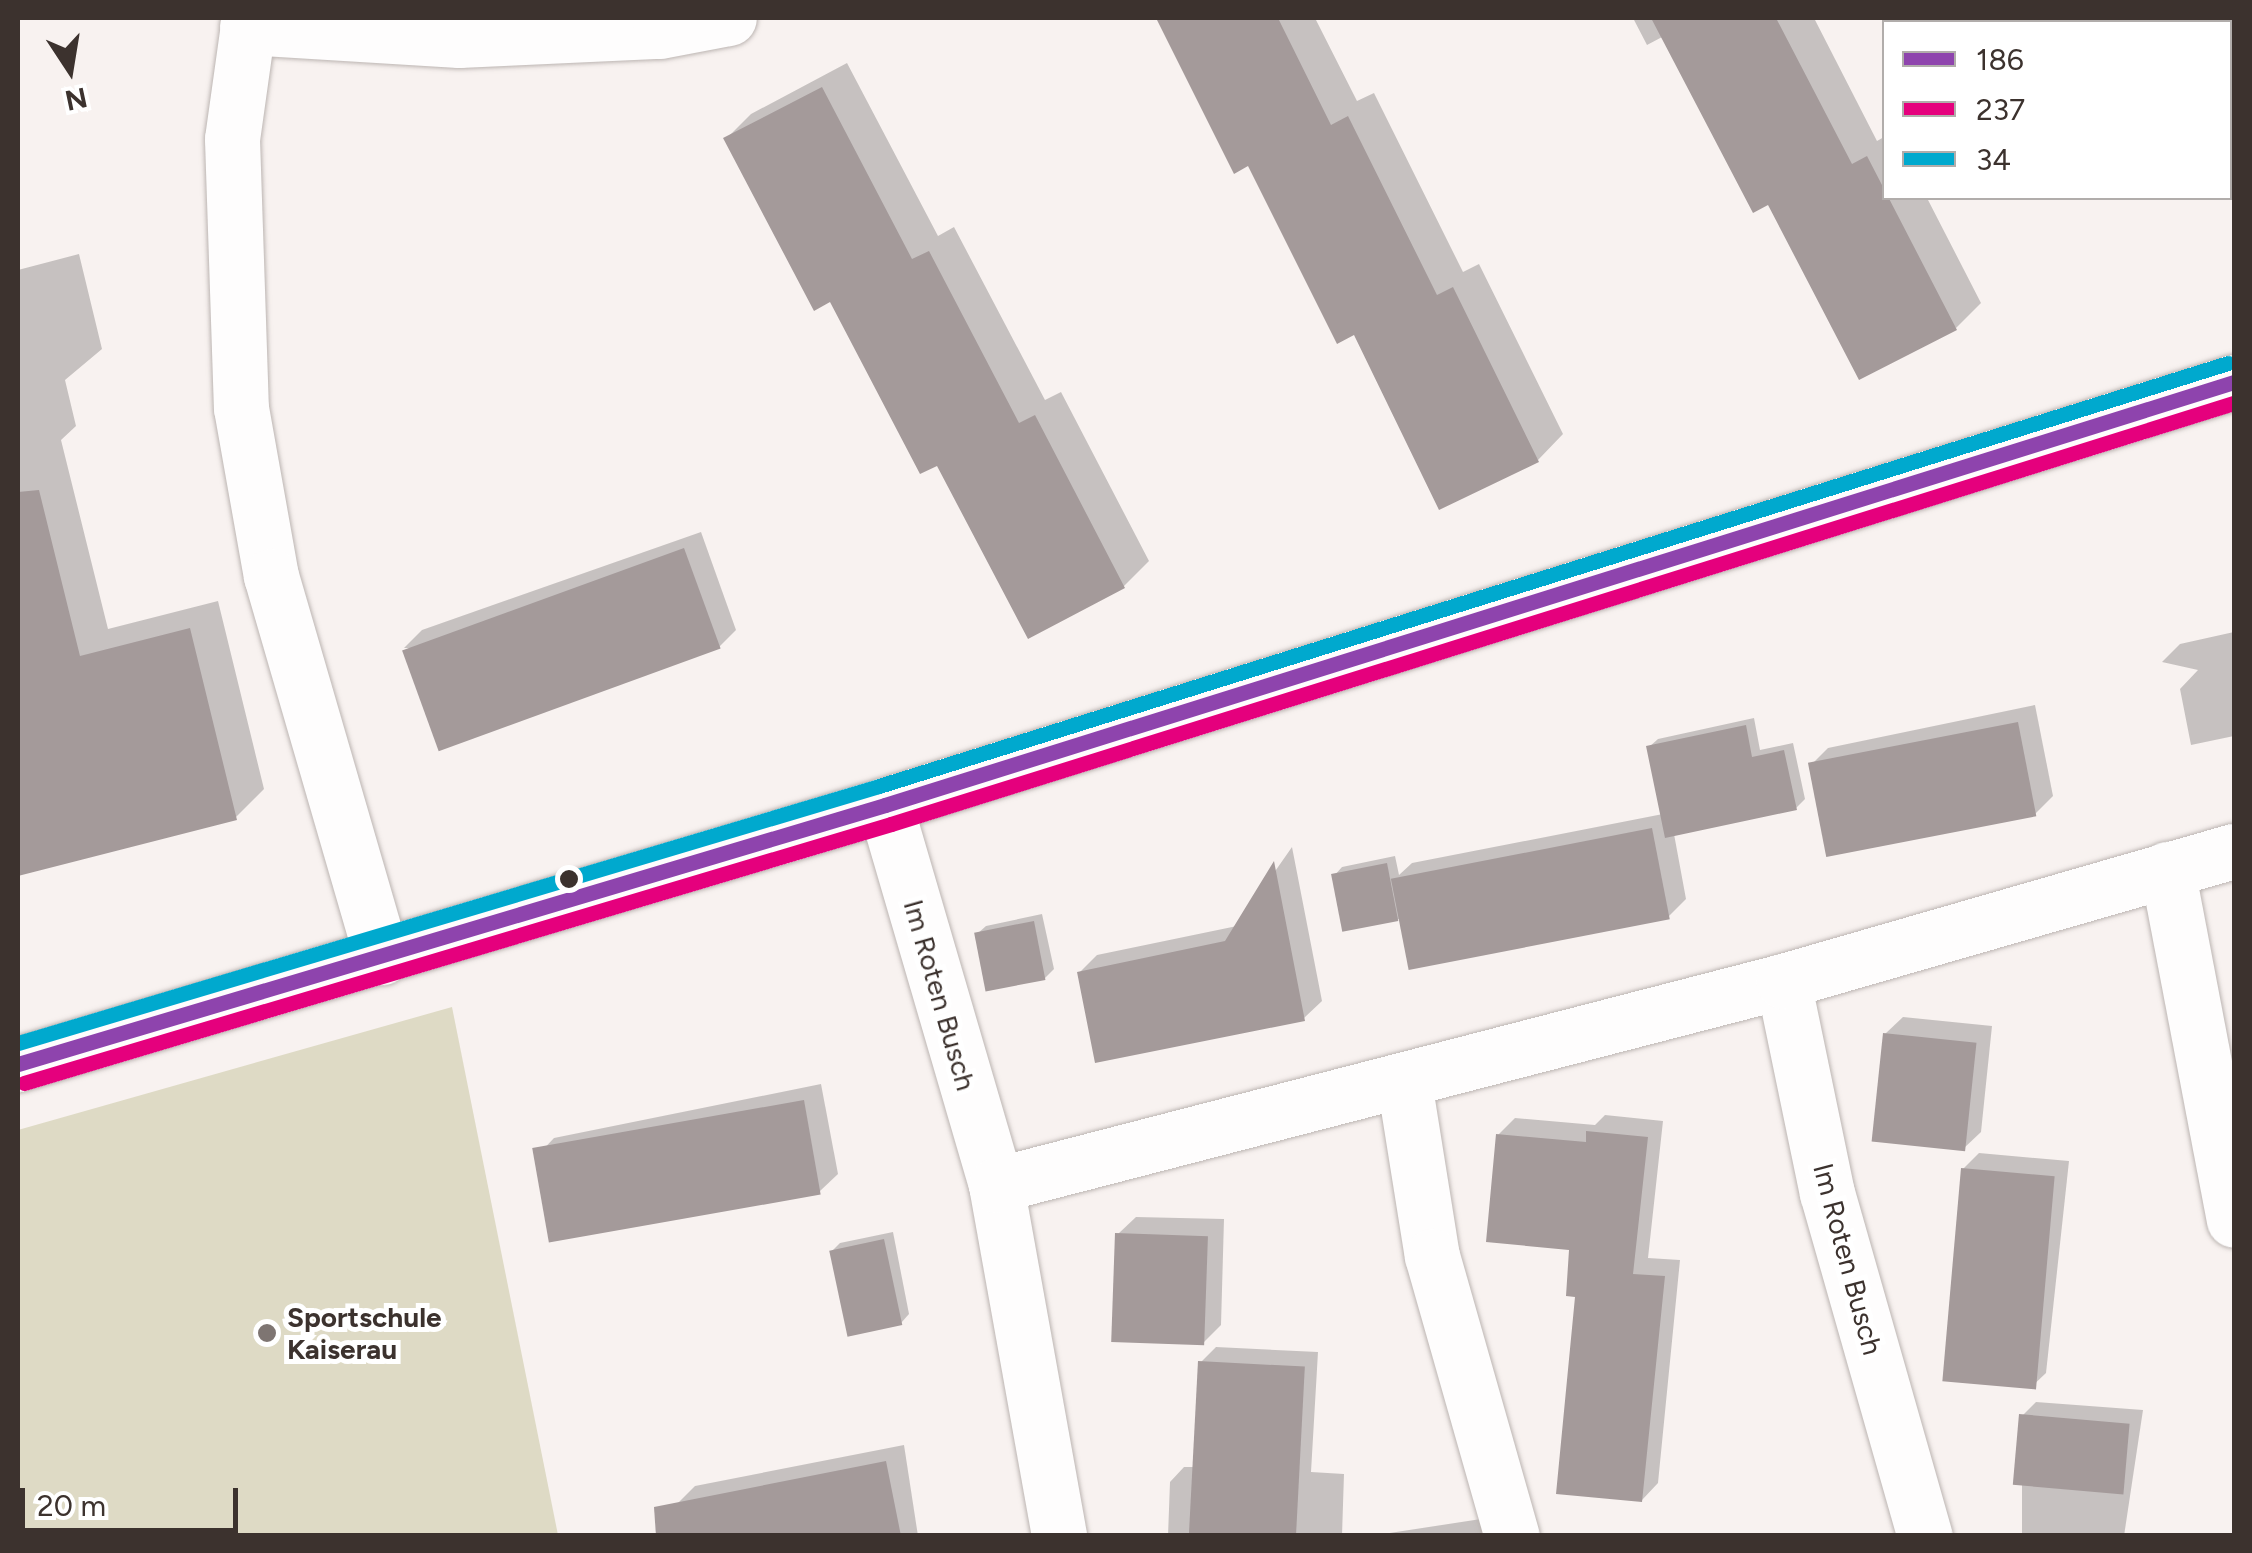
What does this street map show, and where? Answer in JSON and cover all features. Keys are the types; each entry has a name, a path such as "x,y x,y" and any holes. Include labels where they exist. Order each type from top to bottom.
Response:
{"street":[{"path":"382,957 272,576 241,408 232,139 248,22 458,40 660,31 729,18"},
{"path":"18,1064 885,805 2234,382"},
{"name":"Im Roten Busch","path":"885,805 996,1185 1060,1536"},
{"path":"996,1185 1783,981 2234,851"},
{"path":"2167,870 2234,1220"},
{"name":"Im Roten Busch","path":"1783,981 1827,1192 1924,1536"},
{"path":"1404,1082 1432,1256 1512,1536"}],"shaded area":[{"name":"Sportschule Kaiserau","path":"452,1007 558,1535 18,1535 18,1130"}],"building":[{"path":"1156,18 1278,18 1331,125 1348,116 1437,295 1453,287 1539,462 1439,510 1354,335 1337,344 1248,166 1234,174"},
{"path":"1651,18 1776,18 1852,164 1867,156 1882,185 1882,200 1890,200 1957,330 1859,380 1768,205 1753,213"},
{"path":"822,87 912,259 929,251 1019,423 1035,415 1125,588 1028,639 937,466 920,474 830,302 814,311 723,138"},
{"path":"39,490 80,656 190,628 237,820 18,876 18,492"},
{"path":"684,548 721,649 439,751 402,651"},
{"path":"2018,722 2036,816 1826,857 1808,763"},
{"path":"1746,725 1752,757 1784,750 1797,810 1665,838 1646,746"},
{"path":"1652,828 1670,919 1409,970 1391,879"},
{"path":"1274,861 1305,1021 1095,1063 1077,972 1225,941"},
{"path":"1387,863 1398,921 1342,932 1331,874"},
{"path":"1034,921 1045,980 986,992 974,933"},
{"path":"1883,1033 1976,1043 1965,1151 1872,1141"},
{"path":"804,1100 821,1195 549,1242 532,1148"},
{"path":"1586,1131 1648,1137 1633,1274 1665,1276 1642,1502 1556,1494 1575,1297 1566,1296 1569,1250 1486,1242 1496,1134 1586,1142"},
{"path":"1961,1168 2055,1176 2036,1389 1942,1381"},
{"path":"1115,1233 1208,1236 1204,1345 1111,1342"},
{"path":"884,1239 902,1325 848,1337 829,1251"},
{"path":"1198,1361 1305,1367 1296,1536 1189,1536"},
{"path":"2019,1414 2130,1424 2123,1494 2013,1485"},
{"path":"886,1461 901,1536 656,1536 654,1507"}],"transit line":[{"name":"34","path":"18,1043 879,786 2228,363"},
{"name":"186","path":"18,1064 885,805 2234,382"},
{"name":"237","path":"24,1083 891,824 2234,403"}],"place":[{"name":"Sportschule Kaiserau","path":"267,1333"}]}
